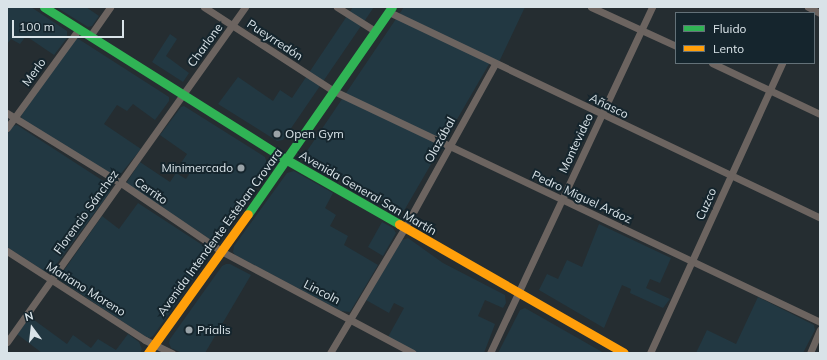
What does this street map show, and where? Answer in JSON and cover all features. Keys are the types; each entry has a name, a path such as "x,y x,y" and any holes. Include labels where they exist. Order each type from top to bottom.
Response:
{"main road":[{"name":"Avenida General San Martín","path":"44,7 287,160 624,353"},
{"name":"Avenida Intendente Esteban Crovara","path":"148,353 287,160 390,10"}],"street":[{"path":"90,36 110,7"},
{"name":"Pueyrredón","path":"204,7 334,91"},
{"name":"Charlone","path":"182,95 245,7"},
{"path":"337,7 375,31"},
{"path":"591,7 675,46"},
{"name":"Montevideo","path":"490,353 652,7"},
{"path":"808,7 820,13"},
{"name":"Añasco","path":"390,10 495,64 602,114 730,177 820,218"},
{"name":"Merlo","path":"7,128 79,29"},
{"name":"Olazábal","path":"330,353 405,227 495,64"},
{"path":"714,64 820,114"},
{"name":"Cuzco","path":"650,353 782,64"},
{"name":"Pedro Miguel Aráoz","path":"334,91 449,147 693,260 820,322"},
{"name":"Florencio Sánchez","path":"7,342 182,95"},
{"name":"Cerrito","path":"7,113 120,183 221,251"},
{"name":"Mariano Moreno","path":"7,251 154,344 172,353"},
{"name":"Lincoln","path":"221,251 413,353"},
{"path":"810,353 820,330"}],"shaded area":[{"path":"7,7 31,7 67,31 67,38 54,55 26,36 20,44 11,39 7,44"},
{"path":"56,7 86,7 99,16 92,26 88,27"},
{"path":"353,7 374,7 283,140 277,141 218,104 238,77 273,101 280,90 292,98"},
{"path":"404,7 525,7 499,62 492,59 405,209 401,213 310,158 307,151"},
{"path":"170,34 177,39 166,56 189,73 183,82 152,62"},
{"path":"77,38 169,97 169,101 155,120 133,104 127,111 117,105 104,124 141,149 119,176 116,177 22,119 21,116 73,40"},
{"path":"184,106 265,157 267,163 222,240 217,242 214,242 128,185 127,182 140,162 170,182 176,173 186,179 191,171 181,163 187,154 160,135 181,107"},
{"path":"17,125 108,184 110,187 110,192 50,273 44,271 7,247 7,134 13,126"},
{"path":"294,171 333,193 325,208 336,215 330,226 348,236 344,245 378,265 350,312 341,311 235,255 233,252 234,246 287,173"},
{"path":"138,203 207,248 210,253 184,293 150,338 146,337 58,279 102,216 119,229"},
{"path":"382,222 393,228 396,233 383,256 368,247"},
{"path":"599,224 671,258 660,283 650,279 646,288 670,299 663,308 630,293 631,289 622,285 604,328 539,290 547,274 558,279 567,260 582,267"},
{"path":"408,238 443,263 505,295 506,303 503,308 485,300 478,316 495,324 484,353 417,353 388,337 404,308 394,303 389,313 366,300 402,240"},
{"path":"230,264 251,275 205,353 182,353 171,348 169,343 170,339 222,266"},
{"path":"758,297 814,325 815,330 803,353 696,353 707,330 736,344"},
{"path":"525,308 604,353 498,353 520,310"},
{"path":"30,317 67,344 73,335 91,348 98,339 116,350 128,334 139,342 142,349 140,353 42,353 17,334"}],"traffic: fast":[{"path":"44,7 287,160 399,224"},
{"path":"248,214 392,7"}],"traffic: slow":[{"path":"148,353 248,214"},
{"path":"399,224 624,353"}],"place":[{"name":"Open Gym","path":"277,134"},
{"name":"Minimercado","path":"241,168"},
{"name":"Prialis","path":"189,330"}]}
